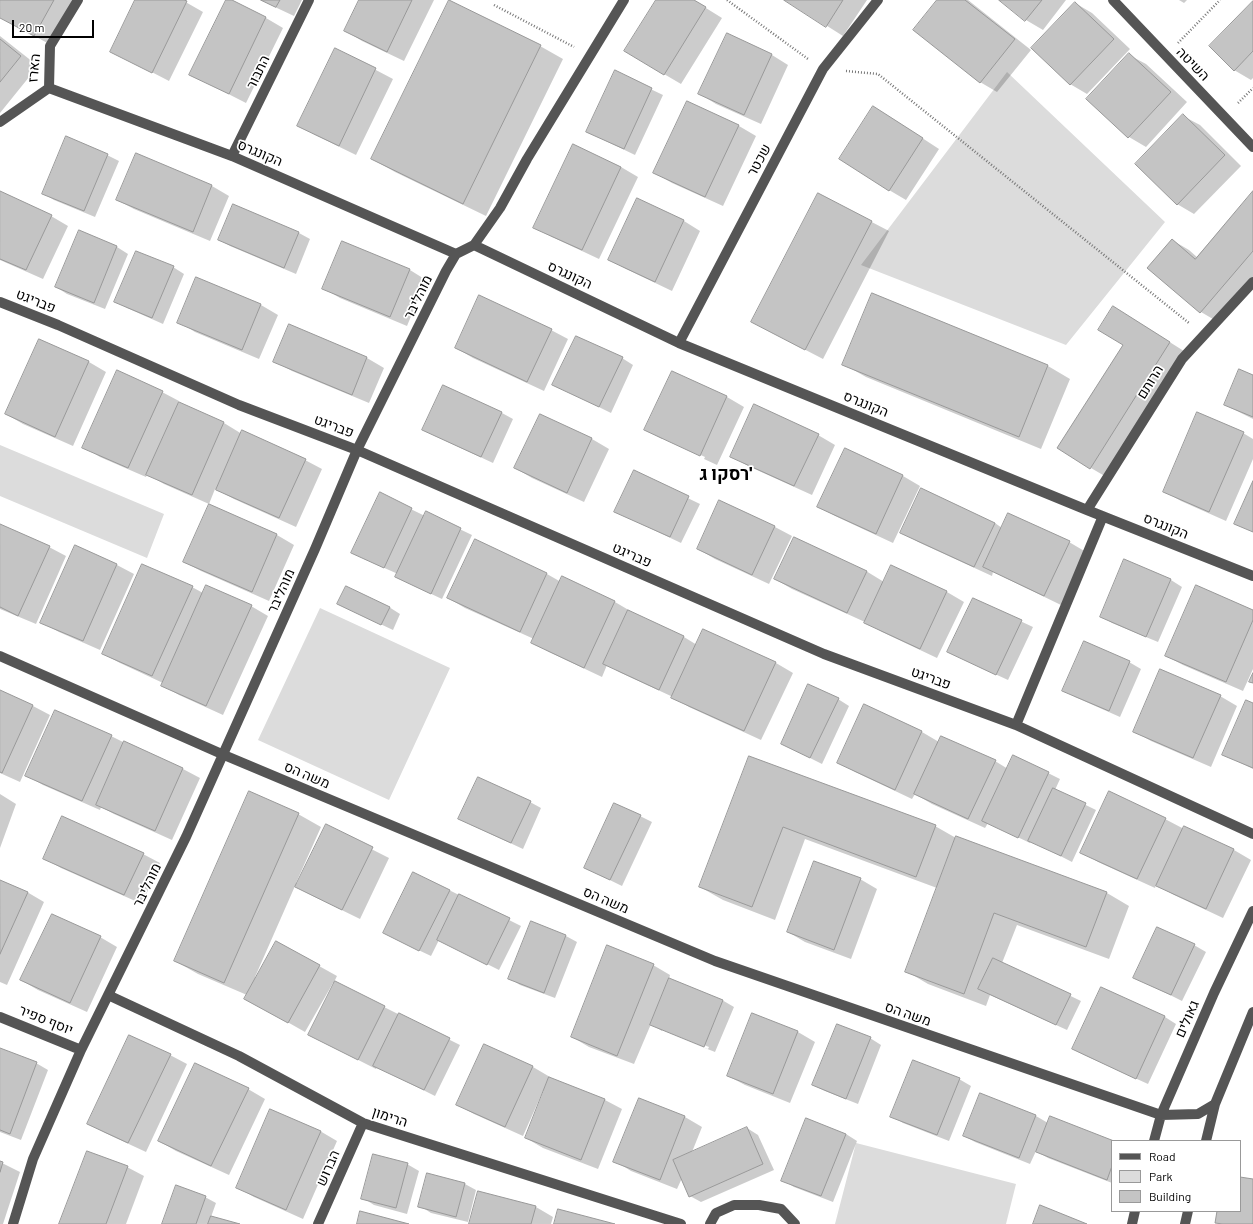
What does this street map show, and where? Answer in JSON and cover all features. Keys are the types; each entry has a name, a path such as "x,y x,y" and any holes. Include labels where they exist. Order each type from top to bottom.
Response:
{"street":[{"name":"הארז","path":"0,122 49,88 50,46 78,0"},
{"name":"התבור","path":"232,156 309,0"},
{"path":"456,254 474,246 500,208 527,159 624,0"},
{"name":"שכטר","path":"679,343 822,69 878,0"},
{"name":"השיטה","path":"1113,0 1253,147"},
{"name":"הקונגרס","path":"49,88 232,156 456,254"},
{"name":"הקונגרס","path":"474,246 679,343 1087,510 1253,576"},
{"name":"מוהליבר","path":"13,1224 33,1159 81,1050 186,837 224,755 357,450 446,271 456,254"},
{"name":"הרותם","path":"1087,510 1182,359 1253,282"},
{"name":"פבריגט","path":"0,302 58,325 239,405 357,450 824,654 1016,725 1253,834"},
{"path":"1016,725 1103,516"},
{"name":"משה הס","path":"0,656 224,755 715,961 1161,1115 1198,1114 1216,1104"},
{"name":"גאולים","path":"1154,1140 1161,1115 1214,993 1253,911"},
{"name":"הרימון","path":"108,995 239,1056 363,1123 681,1224"},
{"path":"1206,1140 1216,1104 1253,1012"},
{"name":"יוסף ספיר","path":"0,1017 81,1050"},
{"name":"הברוש","path":"318,1224 363,1123"},
{"path":"710,1224 716,1213 734,1204 759,1205 781,1209 795,1224"},
{"path":"1132,1224 1135,1212"},
{"path":"1185,1224 1188,1212"}],"path":[{"path":"727,0 822,69 878,74 1204,335"},
{"path":"1166,56 1220,0"},
{"path":"494,5 591,55"}],"green space":[{"path":"1007,72 1165,222 1066,345 861,265"},
{"path":"0,445 164,514 147,558 0,496"},
{"path":"320,608 450,668 389,800 258,740"},
{"path":"856,1143 1016,1184 1006,1224 835,1224"}],"building":[{"path":"0,0 54,0 34,36 0,18"},
{"path":"135,0 187,1 152,73 110,52"},
{"path":"226,0 232,0 266,17 229,94 189,75"},
{"path":"261,0 280,0 276,7"},
{"path":"359,0 412,0 387,52 344,31"},
{"path":"449,0 541,45 463,204 371,159"},
{"path":"656,0 694,0 706,7 664,75 624,51"},
{"path":"784,0 843,0 826,27"},
{"path":"937,0 965,0 1015,39 980,83 913,30"},
{"path":"999,0 1042,0 1025,21"},
{"path":"1253,1 1253,51 1234,71 1209,46"},
{"path":"1075,2 1114,39 1070,85 1031,48"},
{"path":"727,33 772,54 744,115 698,94"},
{"path":"0,39 21,56 0,82"},
{"path":"335,48 376,68 339,146 297,126"},
{"path":"1129,53 1171,92 1128,138 1086,99"},
{"path":"615,70 652,88 624,149 586,132"},
{"path":"687,101 739,125 705,197 653,173"},
{"path":"873,106 923,138 889,191 839,159"},
{"path":"1183,114 1225,155 1177,205 1135,164"},
{"path":"66,136 108,154 84,211 42,194"},
{"path":"573,144 621,167 582,250 533,228"},
{"path":"136,153 212,185 193,232 116,200"},
{"path":"0,191 52,215 26,270 0,259"},
{"path":"1253,191 1253,251 1200,313 1147,268 1172,239 1195,259"},
{"path":"818,193 872,221 805,350 751,322"},
{"path":"637,198 684,220 655,282 608,260"},
{"path":"233,204 299,232 284,268 218,240"},
{"path":"79,230 117,246 94,303 55,287"},
{"path":"342,241 410,269 390,317 322,289"},
{"path":"136,251 174,266 152,318 114,302"},
{"path":"196,277 261,304 242,350 177,323"},
{"path":"872,293 1048,365 1019,437 842,365"},
{"path":"479,295 552,329 527,382 455,348"},
{"path":"1113,306 1170,342 1090,469 1057,448 1123,345 1098,330"},
{"path":"289,324 367,357 352,395 273,362"},
{"path":"576,336 623,357 599,407 552,385"},
{"path":"39,339 89,361 55,437 5,414"},
{"path":"1239,369 1253,375 1253,417 1224,405"},
{"path":"117,370 163,391 128,468 82,448"},
{"path":"672,371 727,396 700,456 644,430"},
{"path":"443,385 502,412 481,457 422,430"},
{"path":"179,402 224,422 192,495 146,475"},
{"path":"754,404 819,434 794,486 730,457"},
{"path":"1197,412 1244,432 1209,512 1163,492"},
{"path":"540,414 592,438 567,493 514,468"},
{"path":"242,430 306,459 279,518 216,490"},
{"path":"845,448 903,475 876,534 817,507"},
{"path":"634,470 689,496 670,537 614,512"},
{"path":"1253,481 1253,532 1234,524"},
{"path":"921,488 995,523 974,567 900,533"},
{"path":"380,492 412,508 384,568 351,553"},
{"path":"719,500 775,526 752,575 697,549"},
{"path":"209,504 277,534 252,592 183,562"},
{"path":"426,511 461,528 431,594 395,577"},
{"path":"1008,513 1070,541 1044,596 983,567"},
{"path":"0,524 50,546 18,616 0,607"},
{"path":"794,537 867,571 847,613 774,579"},
{"path":"475,539 547,573 520,632 447,598"},
{"path":"75,545 117,564 83,641 40,623"},
{"path":"1124,559 1171,579 1146,637 1100,617"},
{"path":"142,564 193,586 152,676 102,654"},
{"path":"891,565 947,591 920,649 864,623"},
{"path":"562,576 615,601 584,668 531,643"},
{"path":"206,585 252,605 206,706 161,686"},
{"path":"1196,585 1253,610 1253,620 1226,682 1165,656"},
{"path":"346,586 390,607 381,625 337,604"},
{"path":"973,598 1022,620 996,675 947,652"},
{"path":"628,610 684,636 659,690 603,664"},
{"path":"703,629 776,662 744,731 671,698"},
{"path":"1084,641 1130,661 1109,711 1062,691"},
{"path":"1160,669 1221,695 1193,758 1133,732"},
{"path":"1253,673 1253,683 1249,682"},
{"path":"808,684 839,698 810,758 781,744"},
{"path":"0,690 33,705 2,773 0,772"},
{"path":"1246,700 1253,703 1253,768 1222,755"},
{"path":"864,704 922,731 895,790 837,763"},
{"path":"55,710 112,735 82,801 25,776"},
{"path":"941,736 996,760 968,819 914,794"},
{"path":"124,741 183,768 155,831 96,805"},
{"path":"1013,755 1049,772 1018,838 982,821"},
{"path":"749,756 936,825 916,877 783,827 752,907 699,887"},
{"path":"478,777 531,801 511,843 458,819"},
{"path":"1053,788 1086,803 1061,856 1028,841"},
{"path":"249,791 299,813 224,983 174,961"},
{"path":"1109,791 1166,818 1137,879 1080,853"},
{"path":"614,803 641,815 610,880 584,868"},
{"path":"62,816 144,853 124,895 43,859"},
{"path":"326,824 373,847 342,910 295,887"},
{"path":"1184,826 1234,849 1206,909 1156,886"},
{"path":"956,836 1107,892 1086,947 994,913 964,994 905,972"},
{"path":"814,861 861,878 834,950 787,932"},
{"path":"413,872 450,890 419,951 383,933"},
{"path":"0,880 28,892 0,954"},
{"path":"459,894 510,918 487,965 437,940"},
{"path":"52,914 101,936 70,1003 20,980"},
{"path":"531,921 566,935 544,993 508,979"},
{"path":"1157,927 1195,944 1171,995 1133,978"},
{"path":"276,941 320,965 288,1023 244,999"},
{"path":"607,945 654,964 617,1056 571,1037"},
{"path":"993,958 1071,994 1056,1025 978,989"},
{"path":"669,978 723,1000 704,1047 650,1025"},
{"path":"335,981 385,1006 358,1060 308,1035"},
{"path":"1101,987 1165,1016 1136,1079 1072,1049"},
{"path":"399,1013 450,1038 424,1090 373,1066"},
{"path":"752,1013 798,1031 773,1094 727,1076"},
{"path":"837,1024 871,1037 846,1099 812,1085"},
{"path":"129,1035 171,1054 128,1143 87,1124"},
{"path":"484,1044 533,1066 505,1127 456,1105"},
{"path":"0,1048 37,1062 10,1134 0,1130"},
{"path":"913,1060 960,1078 937,1135 890,1117"},
{"path":"195,1063 249,1088 211,1166 158,1141"},
{"path":"549,1077 605,1099 581,1160 525,1138"},
{"path":"980,1093 1036,1115 1019,1158 963,1136"},
{"path":"639,1098 685,1116 660,1180 613,1162"},
{"path":"270,1109 321,1131 286,1210 236,1188"},
{"path":"1050,1116 1111,1140 1111,1169 1107,1180 1036,1152"},
{"path":"806,1118 846,1134 821,1196 781,1181"},
{"path":"747,1127 763,1164 689,1197 673,1160"},
{"path":"87,1151 128,1166 106,1224 59,1224"},
{"path":"373,1154 408,1163 396,1208 361,1199"},
{"path":"0,1161 3,1162 0,1172"},
{"path":"427,1173 465,1183 456,1217 418,1207"},
{"path":"1241,1177 1253,1179 1253,1224 1215,1223 1217,1212 1241,1212"},
{"path":"176,1185 206,1196 196,1224 162,1224"},
{"path":"478,1191 536,1206 531,1224 469,1224"},
{"path":"1040,1205 1087,1224 1033,1224"},
{"path":"558,1209 615,1224 554,1224"},
{"path":"360,1211 409,1224 357,1224"},
{"path":"211,1216 240,1224 208,1224"}],"district":[{"name":"רסקו ג'","path":"726,474"}]}
